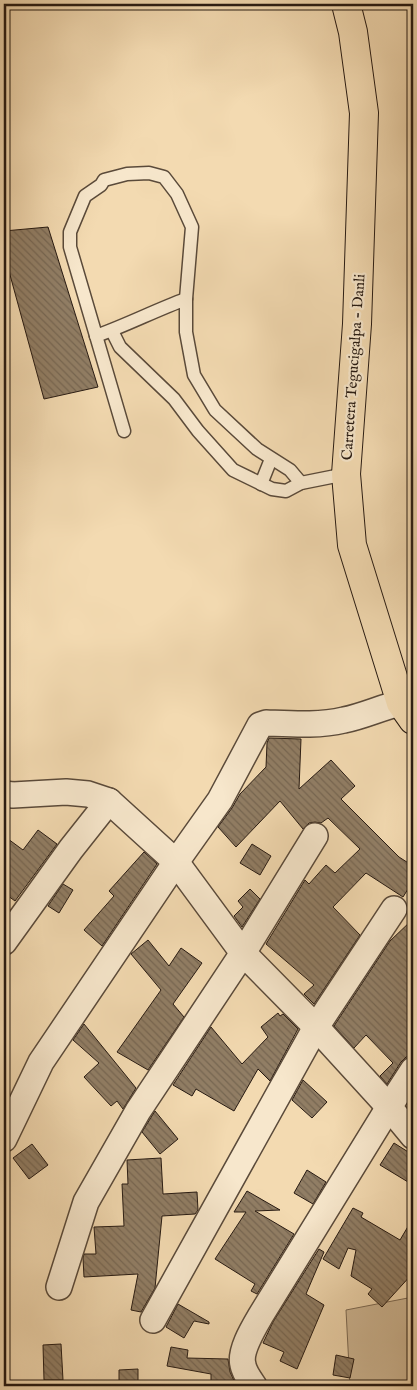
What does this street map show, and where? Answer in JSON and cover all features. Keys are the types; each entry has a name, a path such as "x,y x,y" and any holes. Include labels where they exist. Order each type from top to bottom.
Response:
{"highway":[{"name":"Carretera Tegucigalpa - Danli","path":"346,4 353,32 364,113 357,324 346,474 352,545 407,712"}],"street":[{"path":"4,1139 42,1062 176,862 220,800 260,725 266,723 312,724 345,720 384,707 407,712"},
{"path":"4,794 66,792 88,794 109,800 176,862 243,953 316,1027 413,1136"},
{"path":"4,942 109,800"},
{"path":"59,1287 86,1202 138,1111 243,953 315,836"},
{"path":"153,1320 316,1027 394,909"},
{"path":"254,1386 245,1372 242,1362 247,1343 261,1315 413,1070"}],"lane":[{"path":"124,431 70,247 70,232 85,196 101,185 104,180 128,174 149,172 164,177 178,194 192,227 186,299 186,332 194,375 215,410 257,449 290,470 301,483"},
{"path":"96,336 186,299"},
{"path":"112,331 120,347 174,399 198,431 233,470 272,489 286,492 301,483 346,474"},
{"path":"261,484 271,459"}],"shaded area":[{"path":"413,1297 413,1386 350,1386 346,1310"}],"building":[{"path":"48,227 98,387 44,399 4,253 4,231"},
{"path":"269,738 301,739 299,789 331,760 355,786 341,799 399,857 413,866 413,881 403,897 366,873 333,907 360,935 314,1004 304,994 314,985 266,944 305,880 309,884 326,865 335,873 360,849 328,818 321,823 309,823 303,829 280,801 236,847 218,827 240,794 266,767"},
{"path":"38,830 57,844 15,901 4,893 4,836 23,850"},
{"path":"252,844 271,856 260,875 240,863"},
{"path":"144,852 157,864 102,946 84,930 114,896 109,891"},
{"path":"63,884 73,890 59,913 48,906"},
{"path":"250,889 260,899 242,927 234,916 243,907 238,901"},
{"path":"413,919 413,1056 406,1057 401,1062 387,1084 380,1076 393,1063 366,1035 354,1048 334,1026 390,941"},
{"path":"148,940 169,966 181,948 202,963 173,1004 184,1017 148,1070 117,1052 161,990 131,954"},
{"path":"278,1013 280,1016 283,1014 298,1029 270,1081 258,1069 234,1111 196,1089 192,1096 173,1085 211,1027 242,1064 268,1037 261,1027"},
{"path":"84,1024 136,1088 123,1109 117,1101 111,1106 84,1077 99,1063 73,1040"},
{"path":"303,1080 327,1102 312,1118 292,1100"},
{"path":"155,1111 178,1139 160,1154 142,1132"},
{"path":"394,1143 413,1155 413,1185 380,1165"},
{"path":"32,1144 48,1165 29,1179 13,1158"},
{"path":"161,1158 163,1194 197,1192 198,1210 195,1214 162,1216 155,1288 141,1312 131,1310 138,1274 84,1277 83,1258 84,1254 96,1254 94,1227 124,1226 122,1184 128,1184 127,1160"},
{"path":"307,1170 326,1182 313,1204 294,1193"},
{"path":"247,1191 280,1210 255,1211 294,1234 257,1294 251,1291 255,1284 215,1259 246,1212 234,1212"},
{"path":"353,1208 363,1213 361,1217 400,1240 413,1218 413,1273 382,1307 368,1294 372,1289 351,1276 356,1250 348,1248 339,1269 323,1259"},
{"path":"319,1249 324,1252 306,1294 324,1305 297,1369 280,1361 284,1352 263,1343 273,1322"},
{"path":"178,1304 209,1322 209,1324 194,1321 184,1338 166,1327"},
{"path":"61,1344 63,1380 44,1380 43,1345"},
{"path":"171,1347 188,1350 187,1358 228,1359 230,1372 236,1385 211,1385 211,1374 167,1366"},
{"path":"336,1355 354,1359 350,1378 333,1375"},
{"path":"138,1369 138,1386 119,1386 119,1370"}]}
